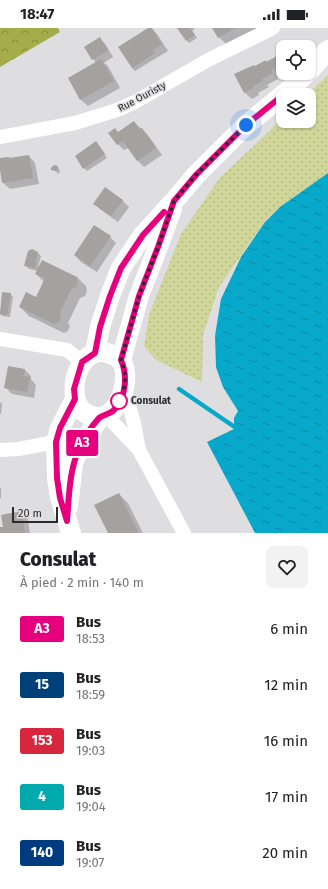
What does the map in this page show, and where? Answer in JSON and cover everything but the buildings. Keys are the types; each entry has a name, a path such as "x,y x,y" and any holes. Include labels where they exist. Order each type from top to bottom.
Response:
{"main road":[{"path":"316,63 328,50"},
{"path":"291,88 299,80"},
{"path":"103,416 92,415 84,412 75,399 74,389 100,327 121,268 143,235 196,175 241,131 276,101"},
{"path":"121,360 139,296 174,201"},
{"path":"69,527 73,463 87,436 103,416 113,410 119,401 124,389 126,378 121,360 113,354 104,352 88,357"},
{"path":"69,527 60,498 57,478 56,442 60,428 75,399"}],"street":[{"name":"Rue Ouristy","path":"0,137 75,123 117,110 135,102 208,60 273,28"},
{"path":"0,340 67,350 88,357"},
{"path":"124,389 134,423 138,450"},
{"path":"103,416 138,450 184,533"},
{"path":"0,450 18,449 87,436"}],"green space":[{"path":"0,28 58,28 60,32 0,67"},
{"path":"328,75 328,173 280,207 265,221 219,287 203,335 202,382 156,360 144,346 149,315 181,234 219,179 276,125 276,128 316,128 316,88 314,88"}],"water":[{"path":"328,173 328,533 255,533 207,442 234,429 234,418 238,411 223,387 216,367 215,336 221,299 241,257 265,222 280,207"}],"waterway":[{"path":"179,389 239,430"}],"bus line":[{"name":"A3","path":"164,212 143,235 121,268 100,327 95,353 82,362 74,389 75,399 60,428 56,442 57,478 60,498 67,521 73,463 80,447 100,417 113,410 124,389 126,378 121,360 139,296 174,201 196,175 246,125 276,101"}],"place":[{"name":"Consulat","path":"119,401"}],"route":[{"path":"119,401 124,389 126,378 121,360 128,334 139,296 174,201 196,175 246,125"}]}
